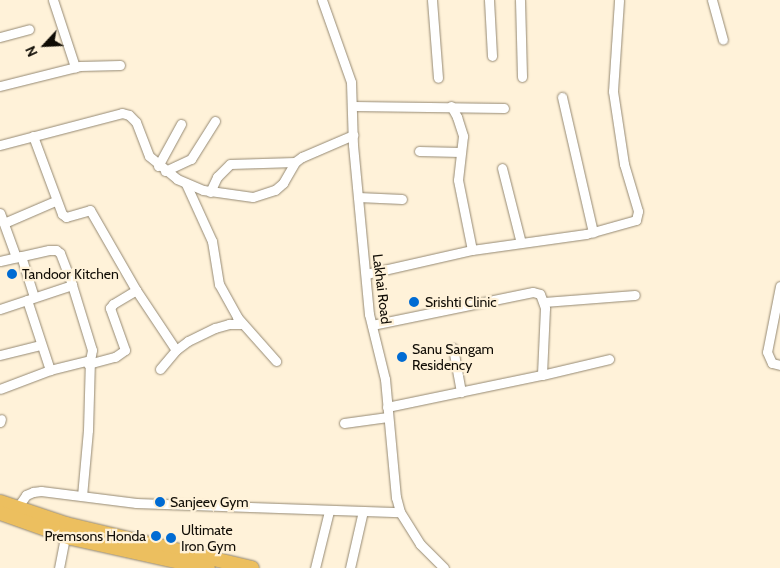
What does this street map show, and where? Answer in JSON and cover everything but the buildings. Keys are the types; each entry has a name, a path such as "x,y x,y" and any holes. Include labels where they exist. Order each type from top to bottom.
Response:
{"highway":[{"path":"0,502 66,524 252,568"},
{"path":"0,513 65,536 208,568"}],"street":[{"path":"53,0 76,67"},
{"name":"Lakhai Road","path":"324,0 352,82 353,135 366,274 372,325 380,354 388,407 396,498 400,512 420,544 444,568"},
{"path":"432,0 438,78"},
{"path":"489,0 492,56"},
{"path":"520,0 522,76"},
{"path":"366,274 472,250 593,232 630,222 638,216 624,164 614,91 619,0"},
{"path":"712,0 724,40"},
{"path":"0,37 30,29"},
{"path":"0,86 76,67 120,65"},
{"path":"562,97 593,232"},
{"path":"353,106 504,108"},
{"path":"451,106 463,136 458,180 472,250"},
{"path":"0,145 122,113 129,115 136,122 143,147 149,156 162,168 186,184 210,192 243,197 265,194 283,184 295,162"},
{"path":"162,168 191,159 215,121"},
{"path":"162,168 181,124"},
{"path":"210,192 217,177 230,164 295,162 312,152 353,135"},
{"path":"33,136 55,201 62,214 66,217 90,210 136,290 176,350"},
{"path":"419,151 460,152"},
{"path":"502,168 521,243"},
{"path":"186,184 212,241 219,284 242,324 276,361"},
{"path":"358,197 402,199"},
{"path":"4,222 55,201"},
{"path":"0,213 18,256 31,298 40,345 50,370"},
{"path":"0,261 56,250 63,259 72,284 92,350 89,362 88,430 82,496"},
{"path":"0,309 72,284"},
{"path":"780,286 766,352 772,363 780,365"},
{"path":"0,389 50,370 115,358 125,350 110,308 113,304 136,290"},
{"path":"372,325 534,292 540,294 544,302 542,375"},
{"path":"544,302 635,295"},
{"path":"160,369 176,350 188,341 215,328 229,324 242,324"},
{"path":"0,356 40,345"},
{"path":"453,348 461,392"},
{"path":"388,407 609,359"},
{"path":"344,423 388,417"},
{"path":"17,508 26,495 32,492 136,503 400,512"},
{"path":"315,568 329,511"},
{"path":"350,568 363,511"},
{"path":"59,568 65,536"}],"place":[{"name":"Tandoor Kitchen","path":"12,274"},
{"name":"Srishti Clinic","path":"414,302"},
{"name":"Sanu Sangam Residency","path":"402,357"},
{"name":"Sanjeev Gym","path":"160,502"},
{"name":"Premsons Honda","path":"156,536"},
{"name":"Ultimate Iron Gym","path":"171,538"}]}
